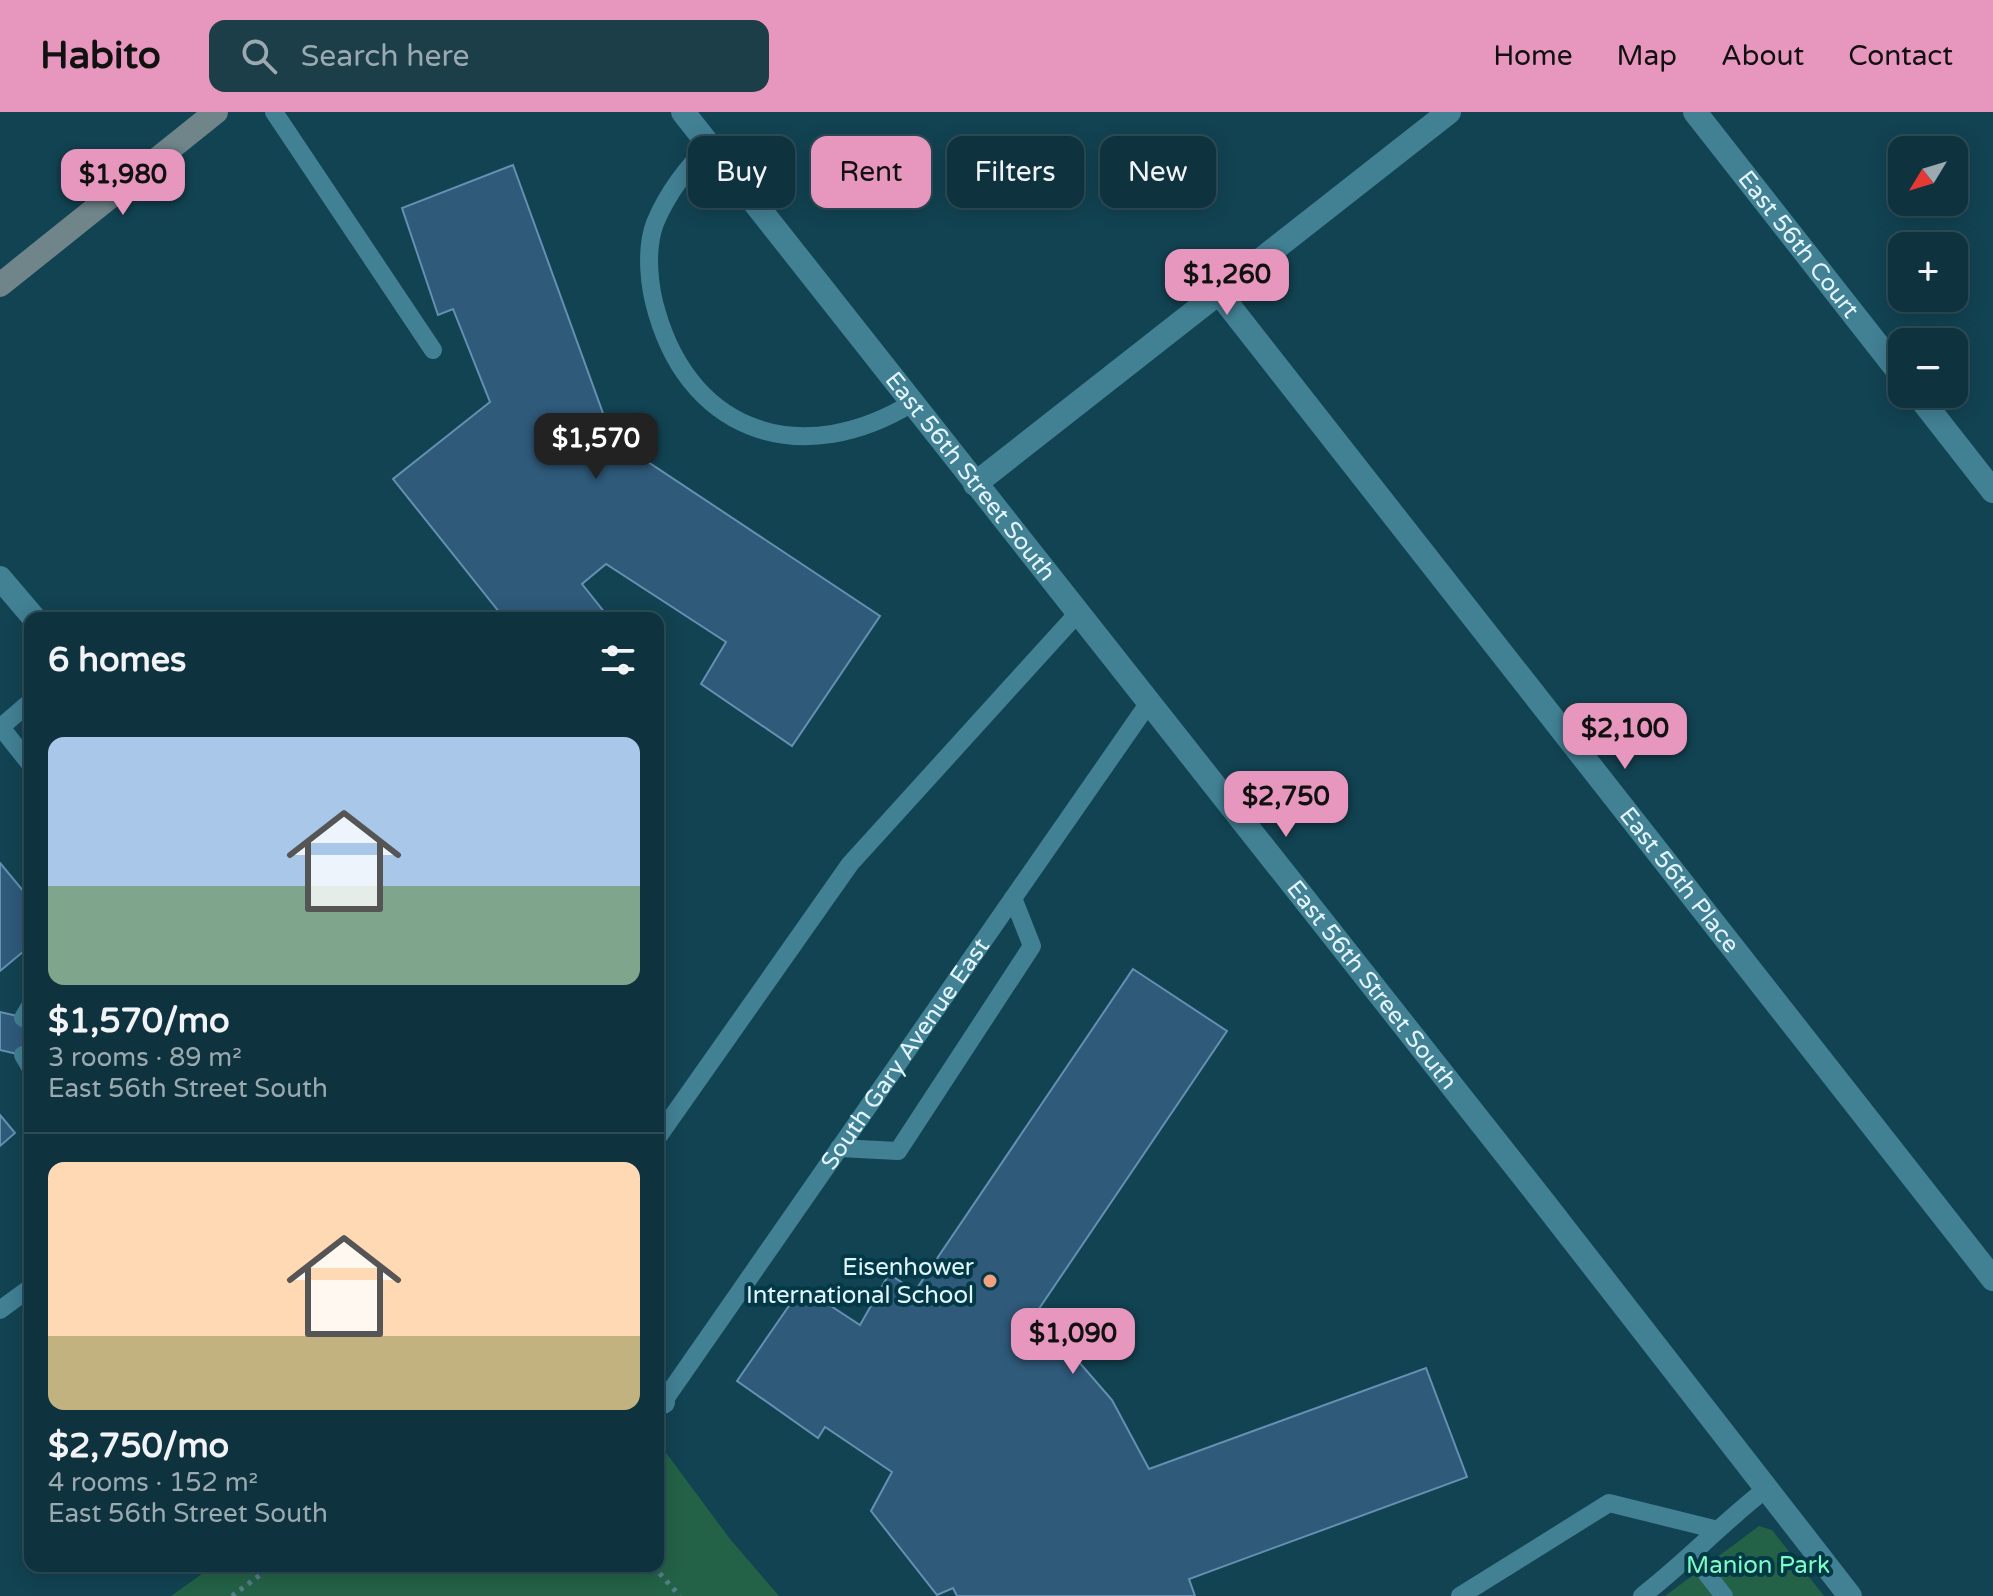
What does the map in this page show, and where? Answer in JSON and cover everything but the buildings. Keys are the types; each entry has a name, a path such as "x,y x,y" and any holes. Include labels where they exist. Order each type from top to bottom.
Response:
{"main road":[{"path":"0,285 216,112"}],"street":[{"path":"975,484 1449,112"},
{"name":"East 56th Court","path":"1695,112 1888,358"},
{"name":"East 56th Street South","path":"689,114 704,136"},
{"name":"East 56th Street South","path":"760,208 1077,614 1533,1188 1850,1596"},
{"name":"East 56th Place","path":"1219,293 1993,1279"},
{"path":"1928,408 1993,491"},
{"path":"0,578 29,612"}],"lane":[{"path":"274,112 433,350"},
{"path":"688,167 678,177 654,226 649,287 667,346 698,391 734,420 794,439 861,429 879,423 912,403"},
{"path":"664,1128 850,864 1077,614"},
{"name":"South Gary Avenue East","path":"664,1393 1148,704"},
{"path":"24,707 0,726 24,756"},
{"path":"839,1148 898,1151 1032,946 1013,898"},
{"path":"0,1310 24,1292"},
{"path":"1642,1596 1693,1556 1714,1529 1766,1489"},
{"path":"1460,1596 1609,1503 1714,1529"},
{"path":"1693,1556 1724,1596"}],"path":[{"path":"232,1596 264,1572"},
{"path":"658,1572 680,1596"}],"green space":[{"path":"664,1450 730,1539 779,1596 171,1596 205,1572 664,1572"},
{"name":"Manion Park","path":"1759,1526 1772,1530 1824,1596 1665,1596"}],"place":[{"name":"Eisenhower International School","path":"990,1281"}]}
